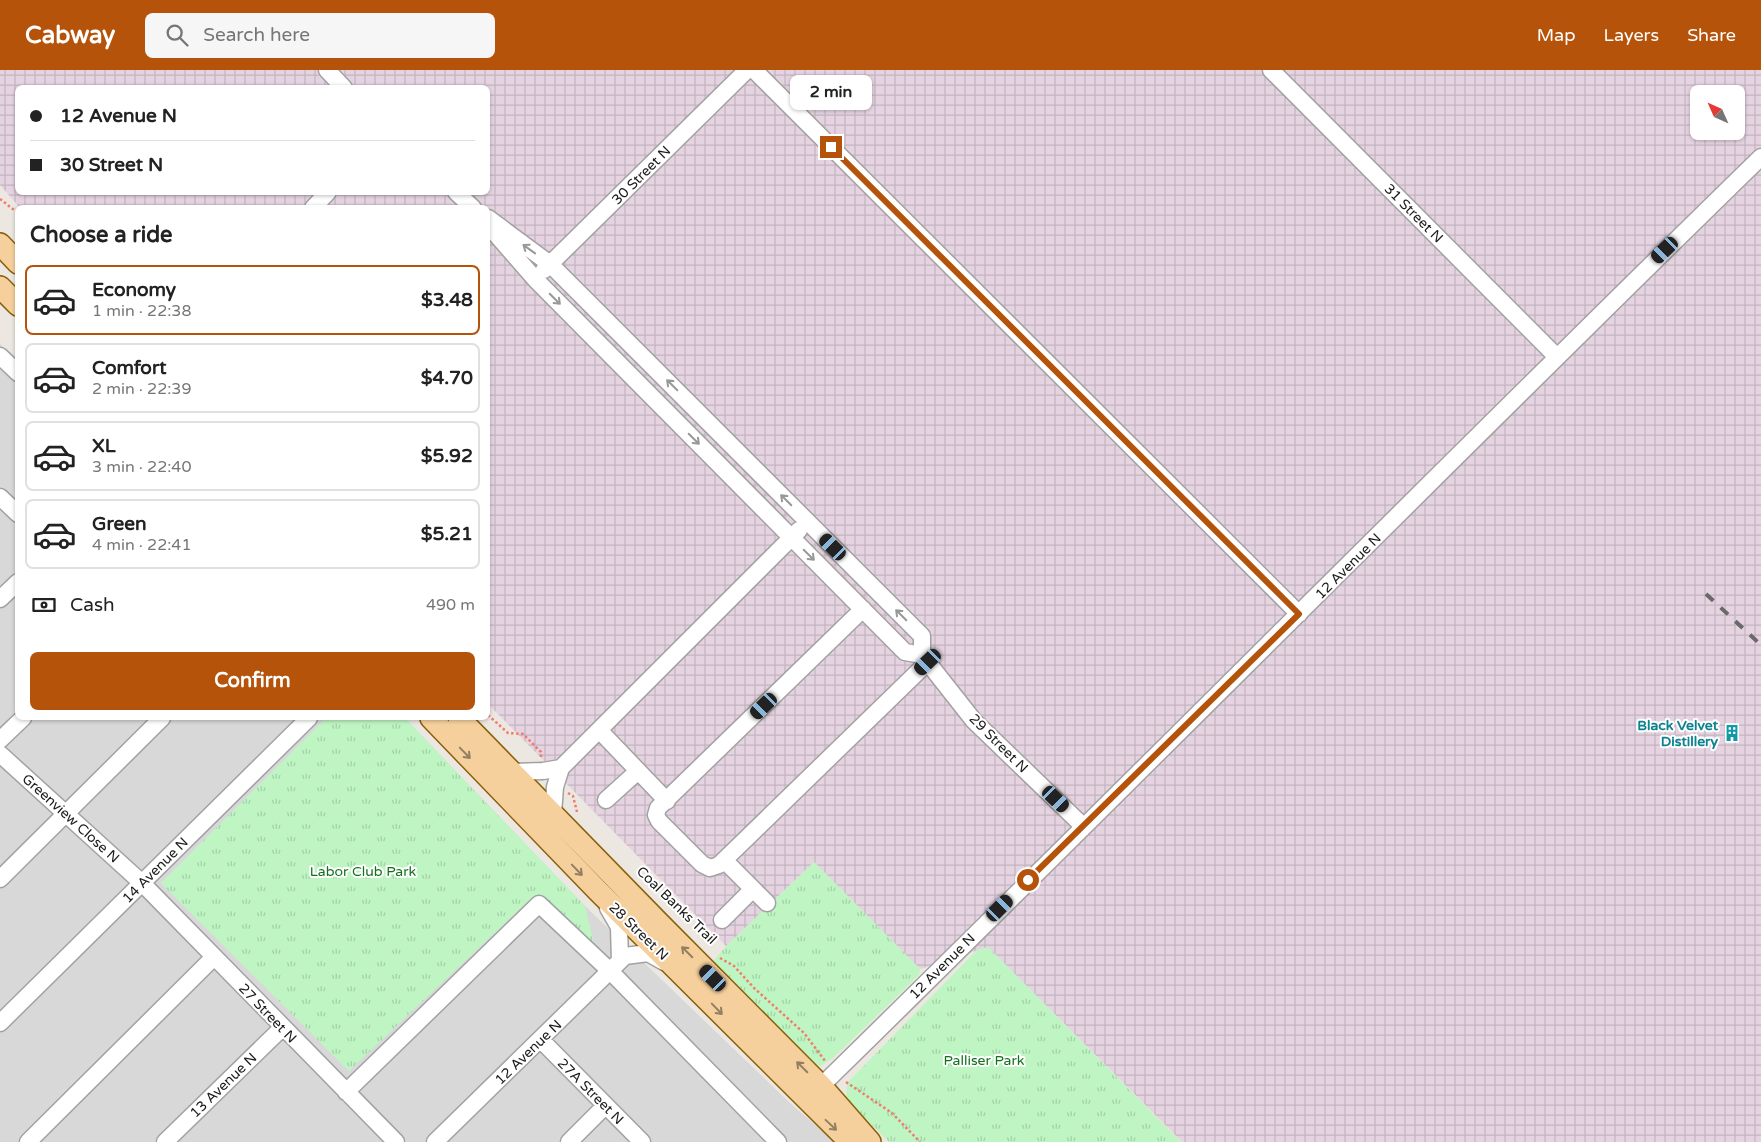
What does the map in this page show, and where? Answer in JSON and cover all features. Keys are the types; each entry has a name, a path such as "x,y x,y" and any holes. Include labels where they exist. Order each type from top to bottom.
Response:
{"main road":[{"path":"0,244 15,260"},
{"path":"0,287 15,301"},
{"name":"28 Street N","path":"433,720 598,891 679,970 806,1101 850,1142"},
{"name":"28 Street N","path":"461,720 553,814 829,1079 870,1142"}],"street":[{"path":"327,70 341,85"},
{"name":"30 Street N","path":"536,279 747,70"},
{"path":"754,70 1299,614"},
{"name":"31 Street N","path":"1271,70 1556,356"},
{"name":"12 Avenue N","path":"806,1101 1299,614 1556,356 1761,157"},
{"path":"316,205 325,195"},
{"path":"459,195 470,205"},
{"path":"490,219 550,264 922,636 925,659"},
{"path":"490,226 536,279 905,652 925,659"},
{"path":"0,356 15,370"},
{"path":"0,497 15,511"},
{"path":"553,814 555,787 561,768 808,522"},
{"path":"0,599 15,585"},
{"path":"863,609 658,808 656,815 659,820 702,864 710,868 724,860 925,659"},
{"name":"29 Street N","path":"925,659 974,720 1083,826"},
{"path":"0,740 21,720"},
{"path":"0,879 160,720"},
{"name":"14 Avenue N","path":"0,1023 307,720"},
{"path":"599,730 666,801"},
{"name":"Greenview Close N","path":"0,754 142,883"},
{"path":"512,772 543,771 561,768"},
{"path":"606,800 638,771"},
{"path":"724,860 767,903"},
{"name":"27 Street N","path":"142,883 282,1028 396,1142"},
{"path":"722,920 754,889"},
{"path":"598,891 619,927 615,966"},
{"path":"346,1092 539,904 615,966 778,1142"},
{"path":"615,966 625,956 648,954 679,970"},
{"path":"28,1142 214,957"},
{"name":"12 Avenue N","path":"434,1142 615,966"},
{"name":"13 Avenue N","path":"165,1142 282,1028"},
{"name":"27A Street N","path":"541,1040 642,1142"},
{"path":"569,1142 605,1106"}],"path":[{"path":"0,199 15,211"},
{"path":"490,717 508,733 523,734 541,752 543,771"},
{"path":"555,787 573,796 577,814"},
{"name":"Coal Banks Trail","path":"719,957 734,966 754,988 804,1033 829,1079 862,1094 892,1113 920,1142"}],"shaded area":[{"path":"0,70 1761,70 1761,1142 1182,1142 988,947 920,969 814,862 726,946 490,706 490,205 17,205 0,185"},
{"path":"0,344 15,357 15,720 407,720 585,906 791,1104 835,1142 0,1142"}],"green space":[{"name":"Labor Club Park","path":"324,720 407,720 585,906 595,948 535,900 527,902 349,1071 161,883"},
{"path":"814,862 920,969 919,975 833,1058 821,1066 809,1064 710,965 726,946"},
{"name":"Palliser Park","path":"988,947 1181,1142 889,1142 846,1099 847,1083 977,950"}],"railway":[{"path":"1706,594 1761,645"}],"place":[{"name":"Black Velvet Distillery","path":"1732,733"}],"route":[{"path":"831,147 1299,614 1028,880"}]}
